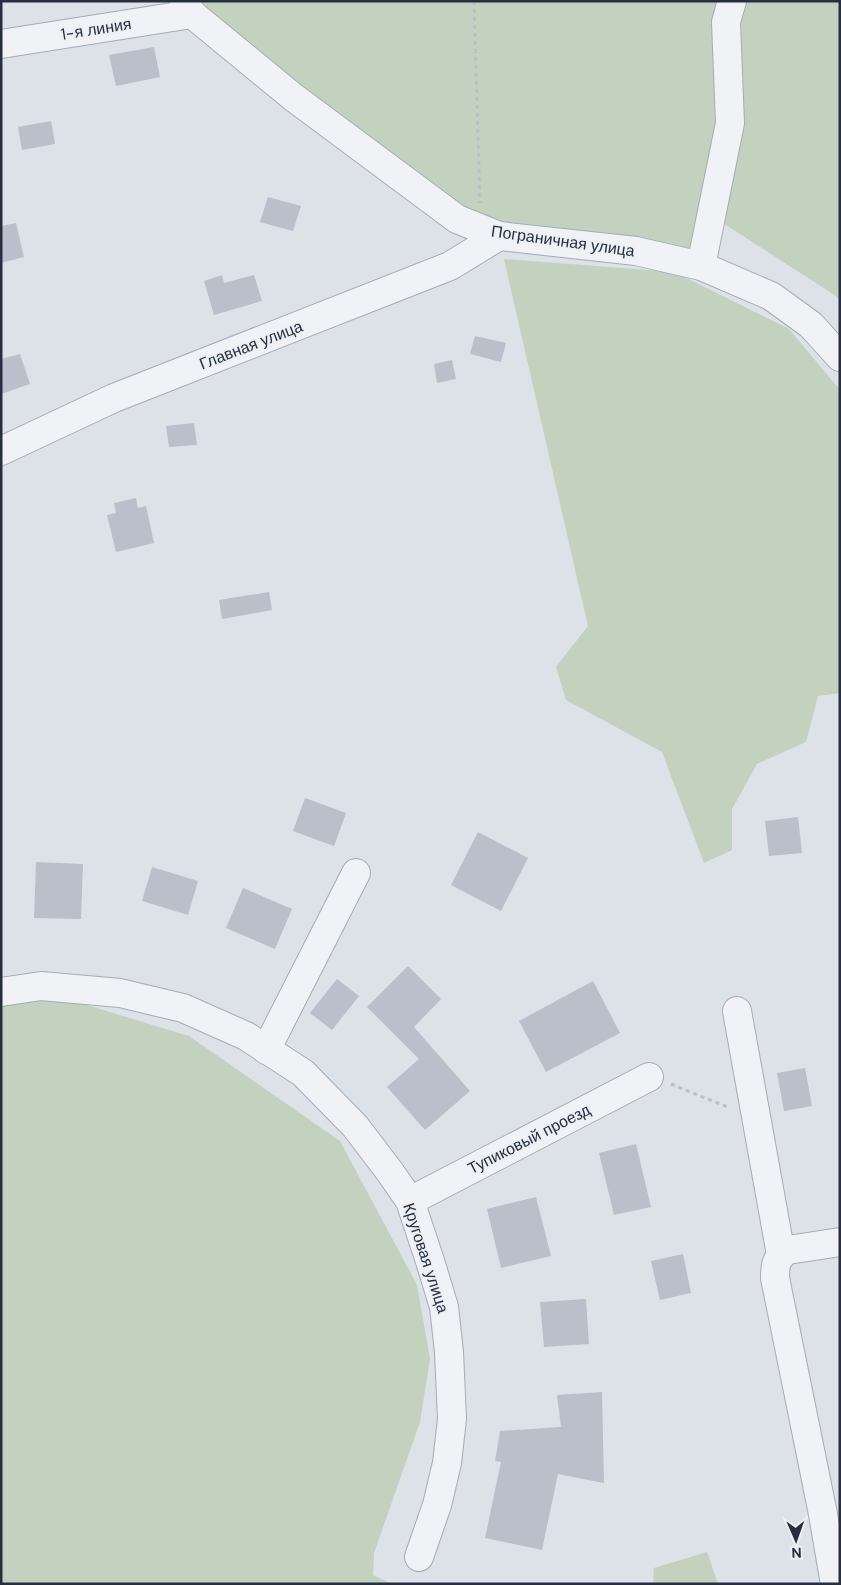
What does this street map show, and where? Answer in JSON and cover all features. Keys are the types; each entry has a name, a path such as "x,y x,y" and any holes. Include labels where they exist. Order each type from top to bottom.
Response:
{"street":[{"path":"701,266 730,124 726,22 732,1"},
{"name":"Пограничная улица","path":"188,8 293,96 457,219 490,232 636,251 701,266 771,296 811,325 840,357"},
{"name":"1-я линия","path":"1,44 188,8"},
{"name":"Главная улица","path":"1,451 114,398 450,266 490,232"},
{"path":"266,1050 356,873"},
{"name":"Круговая улица","path":"1,992 40,986 120,993 183,1008 246,1036 303,1073 355,1126 390,1172 410,1201 444,1308 449,1352 452,1419 447,1463 437,1506 419,1557"},
{"path":"737,1011 781,1255"},
{"name":"Тупиковый проезд","path":"410,1201 649,1077"},
{"path":"835,1584 822,1509 775,1278 776,1260 788,1250 840,1242"}],"path":[{"path":"474,1 490,232"},
{"path":"649,1077 660,1079 756,1118"}],"green space":[{"path":"189,1 840,1 840,300 698,207 701,266 499,236"},
{"path":"504,259 674,272 789,329 840,390 840,693 818,696 806,742 757,764 732,809 732,850 704,863 662,752 566,700 556,667 588,626"},
{"path":"60,997 189,1036 340,1141 417,1285 430,1359 420,1422 374,1553 373,1575 392,1584 1,1584 1,1004"},
{"path":"707,1552 718,1584 653,1584 654,1568"}],"building":[{"path":"154,47 160,77 116,86 109,55"},
{"path":"51,121 55,144 22,150 18,127"},
{"path":"268,197 301,206 293,231 260,222"},
{"path":"16,223 24,257 1,263 1,226"},
{"path":"222,275 224,283 254,275 262,301 214,315 204,281"},
{"path":"475,336 506,343 501,362 470,354"},
{"path":"20,354 30,384 1,394 1,359"},
{"path":"452,360 456,379 437,383 434,364"},
{"path":"194,423 197,445 169,447 166,426"},
{"path":"136,498 138,508 146,506 154,543 116,552 107,515 116,513 114,503"},
{"path":"269,592 272,610 222,619 219,600"},
{"path":"305,798 346,813 334,846 293,831"},
{"path":"798,817 802,853 769,856 765,821"},
{"path":"478,832 528,858 501,911 451,885"},
{"path":"36,862 83,864 81,919 34,918"},
{"path":"152,867 198,881 188,915 142,901"},
{"path":"243,888 292,909 275,949 226,928"},
{"path":"408,966 441,999 414,1027 470,1091 425,1130 387,1087 419,1059 367,1007"},
{"path":"337,979 359,996 332,1030 310,1013"},
{"path":"593,981 620,1033 546,1072 519,1021"},
{"path":"805,1068 812,1106 784,1111 777,1073"},
{"path":"636,1144 651,1207 614,1215 599,1153"},
{"path":"536,1197 551,1256 501,1268 487,1209"},
{"path":"683,1254 691,1293 660,1300 651,1261"},
{"path":"586,1299 589,1344 544,1347 540,1302"},
{"path":"602,1392 604,1483 558,1474 542,1550 485,1538 501,1462 495,1461 500,1431 561,1427 557,1395"}]}
